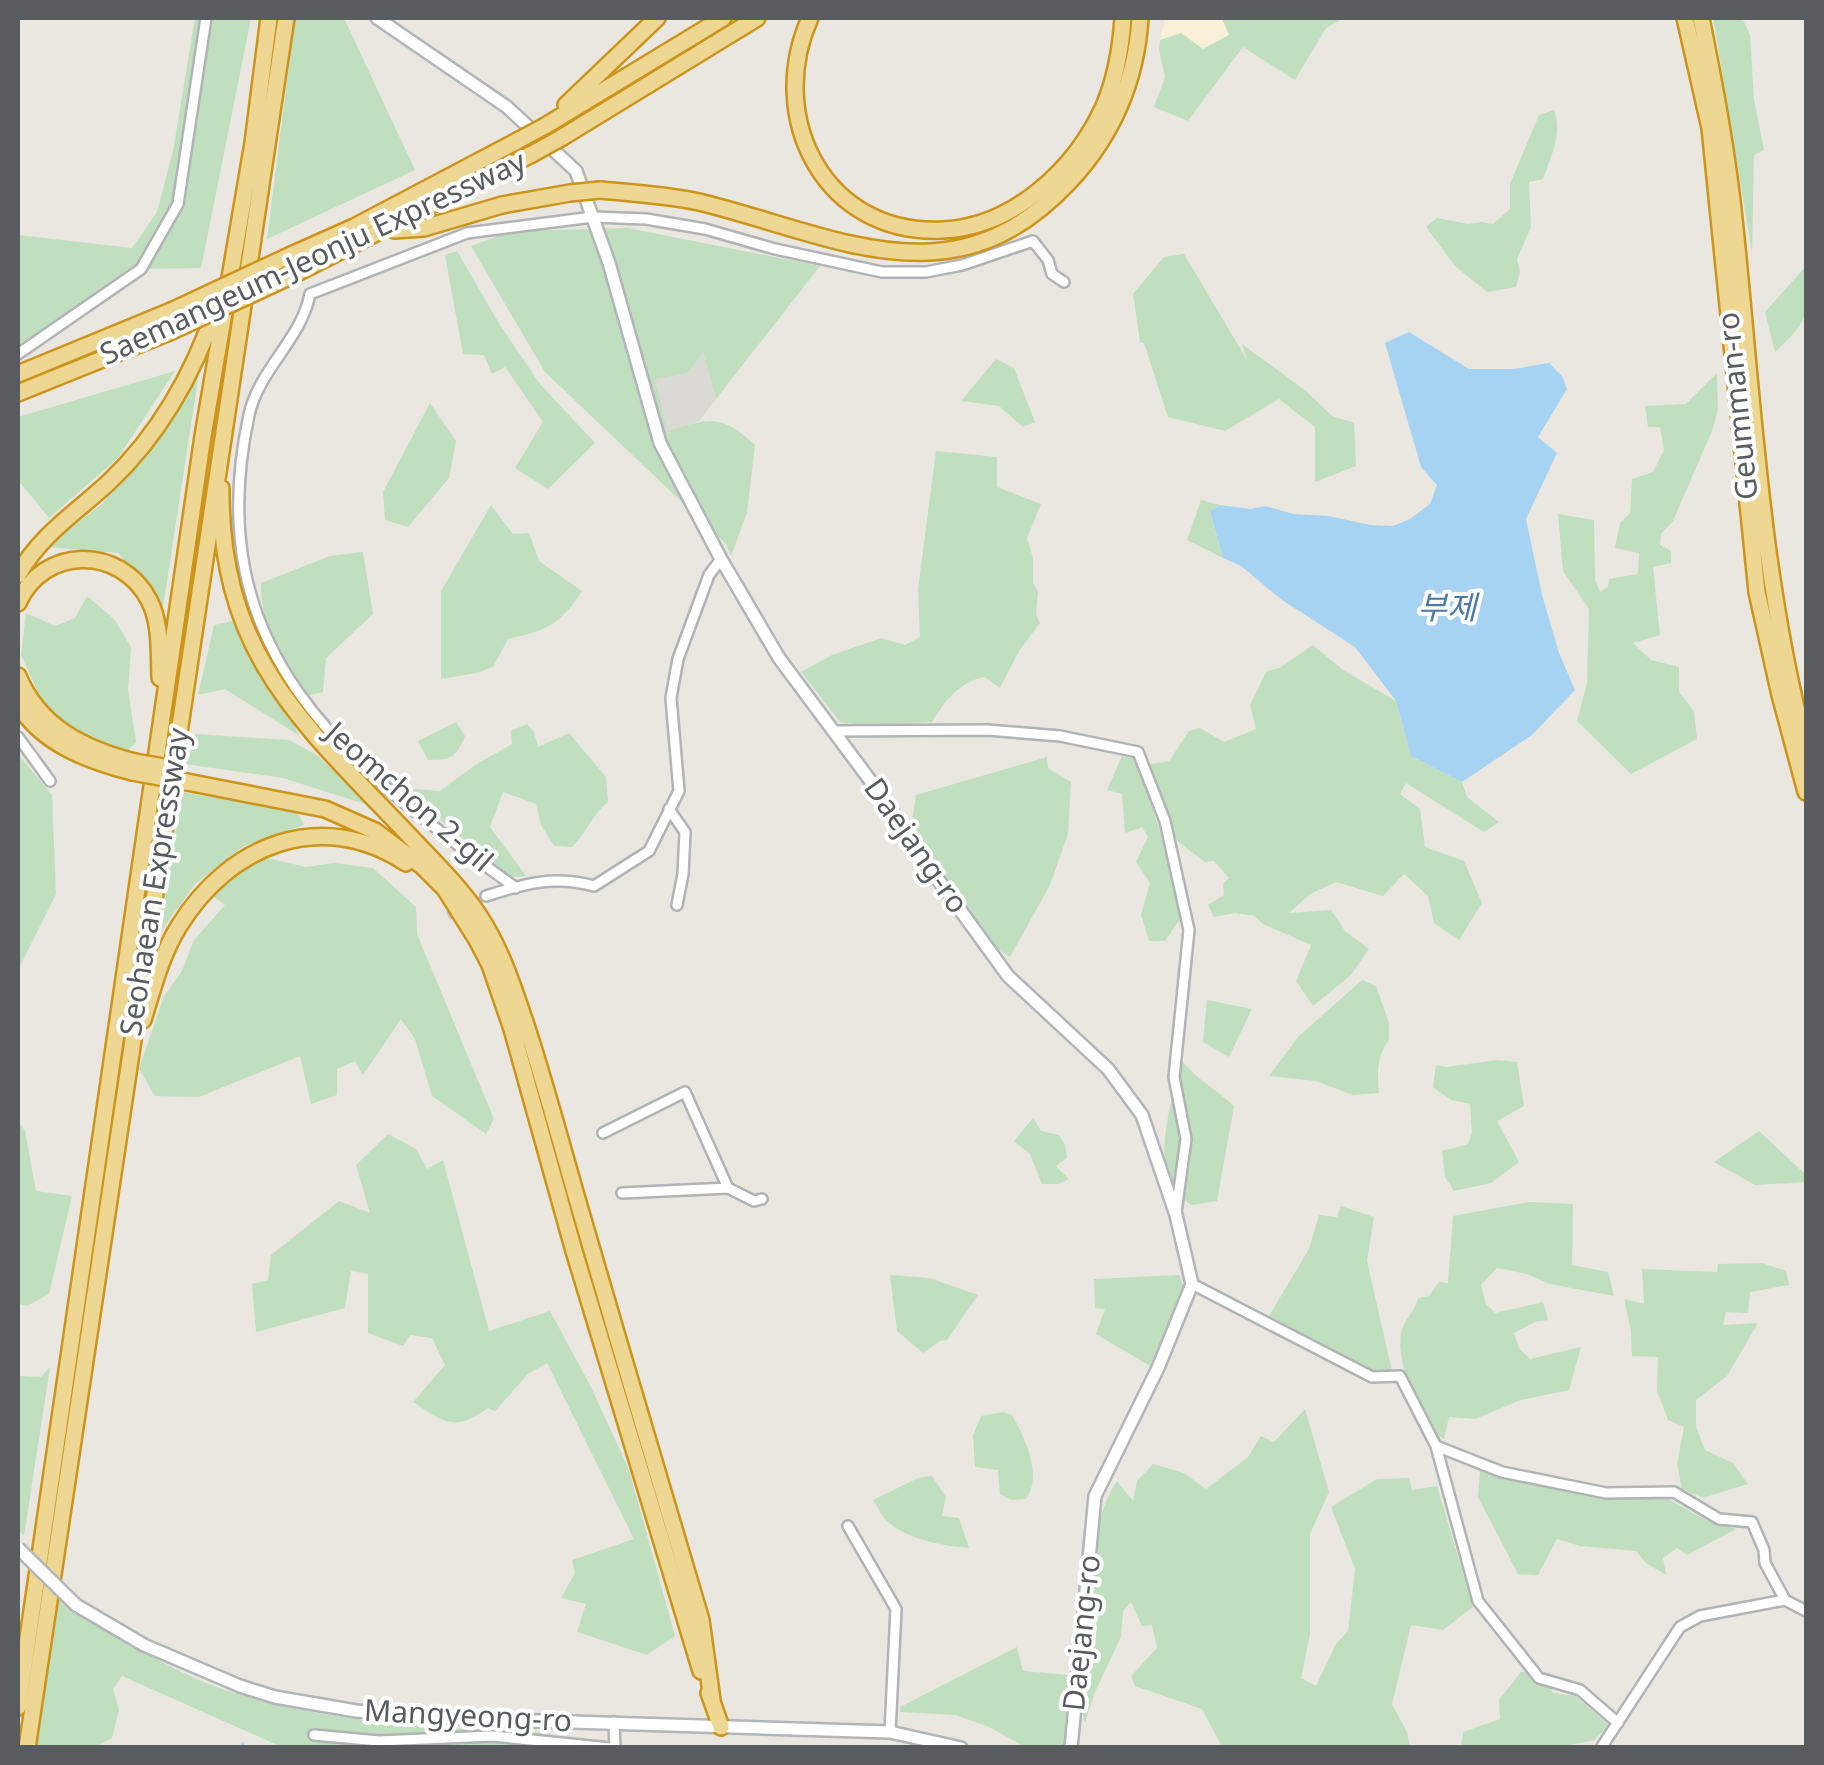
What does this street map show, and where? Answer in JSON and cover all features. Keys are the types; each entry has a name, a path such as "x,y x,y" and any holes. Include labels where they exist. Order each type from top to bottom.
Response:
{"highway":[{"name":"Seohaean Expressway","path":"18,1707 203,436 269,18"},
{"name":"Seohaean Expressway","path":"27,1748 286,18"},
{"path":"544,126 657,18"},
{"name":"Saemangeum-Jeonju Expressway","path":"18,374 171,311 354,226 544,126 723,18"},
{"name":"Saemangeum-Jeonju Expressway","path":"18,393 172,331 385,230 561,138 757,18"},
{"path":"810,18 799,42 793,80 795,112 817,167 853,204 879,218 905,226 943,230 1008,212 1064,167 1104,107 1117,64 1123,18"},
{"path":"385,230 424,228 502,205 600,190 695,201 876,250 946,252 1009,232 1032,218 1080,170 1107,132 1126,95 1138,49 1140,18"},
{"name":"Geumman-ro","path":"1685,18 1710,128 1758,592 1806,792"},
{"name":"Geumman-ro","path":"1702,18 1722,121 1772,592 1806,748"},
{"path":"18,574 45,536 126,464 179,391 203,343 234,253"},
{"path":"224,421 222,529 245,630 295,714 460,889 492,936 506,968 542,1074 701,1620 712,1700"},
{"path":"18,603 34,577 74,559 105,562 124,570 138,583 152,609 158,640 155,762"},
{"path":"18,676 36,710 60,730 134,767"},
{"path":"18,704 39,730 84,757 294,801 352,819 375,830 445,889 490,965 512,1029 692,1647 721,1727"},
{"path":"188,777 293,792 344,806 384,827 441,869"},
{"path":"126,1074 158,970 178,928 213,881 257,850 309,838 334,837 374,846 407,864 463,916"}],"street":[{"path":"18,354 142,269 178,204 206,18"},
{"name":"Daejang-ro","path":"377,18 508,107 576,171 610,263 660,443 779,658 882,795 1008,976 1108,1069 1142,1115 1176,1216 1192,1284 1158,1368 1095,1496 1071,1748"},
{"path":"593,217 646,219 705,229 882,272 926,272 962,265 1032,242 1048,260 1052,274 1064,282"},
{"name":"Jeomchon 2-gil","path":"516,888 424,818 351,753 290,685 256,615 240,553 236,516 240,466 254,397 306,314 310,294 467,232 593,217"},
{"path":"486,896 548,879 594,886 649,851 679,791 672,698 678,659 708,576 721,559"},
{"path":"832,730 986,730 1060,736 1138,752 1165,821 1189,930 1174,1077 1186,1139 1176,1216"},
{"path":"18,737 50,781"},
{"path":"669,809 685,832 683,874 676,905"},
{"path":"603,1133 686,1092 728,1188"},
{"path":"622,1193 728,1188 754,1201 762,1199"},
{"path":"1192,1284 1372,1377 1400,1376 1436,1446 1478,1601 1539,1678 1580,1690 1618,1723"},
{"path":"1436,1446 1502,1472 1606,1493 1674,1492 1719,1519 1752,1522 1764,1550 1764,1564 1790,1602 1806,1612"},
{"path":"848,1526 896,1609 890,1732"},
{"name":"Mangyeong-ro","path":"18,1548 76,1604 144,1644 274,1697 356,1711 418,1716 890,1732 961,1748"},
{"path":"1601,1748 1680,1627 1700,1616 1806,1598"},
{"path":"314,1734 379,1741 492,1736 612,1748 614,1722"}],"shaded area":[{"path":"1165,18 1222,18 1230,35 1203,49 1181,33 1160,40"},
{"path":"703,351 716,399 699,421 665,433 655,378 688,373"}],"green space":[{"path":"195,18 251,18 201,268 128,269 18,345 18,235 132,248 157,212 173,151"},
{"path":"295,18 344,18 415,170 267,239"},
{"path":"1222,18 1345,18 1326,28 1295,80 1243,47 1188,121 1154,107 1165,77 1160,40 1181,33 1203,49 1229,35"},
{"path":"1713,18 1742,18 1750,35 1754,99 1764,150 1754,155 1752,253"},
{"path":"1554,110 1557,136 1549,162 1543,179 1529,182 1531,227 1517,259 1520,272 1516,287 1487,292 1455,266 1426,227 1437,218 1493,224 1510,209 1510,184 1539,115"},
{"path":"628,228 820,266 716,399 703,352 688,373 655,379 669,440 668,431 706,421 734,428 755,445 747,513 731,556 726,544 545,372 471,246 512,231"},
{"path":"457,251 540,384 595,443 548,489 515,468 543,422 505,367 492,374 484,355 463,354 445,255"},
{"path":"1184,254 1247,360 1242,344 1306,391 1332,416 1354,423 1356,466 1315,482 1315,427 1279,399 1225,431 1168,417 1144,343 1140,342 1133,294 1164,257"},
{"path":"1806,266 1805,314 1796,331 1775,352 1765,312"},
{"path":"996,359 1014,368 1035,422 1023,427 999,406 961,401"},
{"path":"200,366 163,607 118,553 47,547 103,503"},
{"path":"175,371 118,458 49,518 18,480 18,417"},
{"path":"1717,373 1718,410 1712,431 1673,521 1661,534 1660,545 1671,551 1671,563 1653,567 1660,635 1633,643 1651,660 1679,667 1679,692 1694,711 1697,739 1631,774 1577,721 1587,683 1589,609 1563,571 1558,514 1594,520 1595,579 1600,592 1608,587 1609,579 1638,574 1639,553 1615,548 1620,523 1630,513 1632,479 1653,472 1664,450 1660,427 1648,427 1645,406 1686,404"},
{"path":"430,403 456,441 449,478 408,527 385,520 383,492"},
{"path":"936,451 997,457 997,487 1041,504 1027,538 1040,623 1019,651 1000,688 985,677 968,683 947,700 932,722 840,722 801,672 832,655 881,638 905,645 920,637 918,589"},
{"path":"1201,500 1220,505 1210,513 1223,558 1187,540"},
{"path":"491,505 513,534 529,533 539,561 582,591 551,625 508,639 493,667 441,679 441,591"},
{"path":"363,552 373,614 326,658 323,692 307,696 269,628 261,583 330,556"},
{"path":"87,596 114,619 131,647 128,690 136,742 127,752 79,732 45,708 21,655 26,613 55,626 75,618"},
{"path":"233,621 300,736 225,689 198,695 214,625"},
{"path":"1313,645 1343,670 1396,701 1411,756 1462,782 1467,797 1499,822 1484,832 1406,783 1400,794 1420,809 1425,847 1464,861 1482,903 1459,940 1434,923 1428,896 1404,874 1383,896 1336,882 1310,894 1289,913 1331,910 1345,931 1369,949 1351,975 1313,1006 1296,981 1311,945 1263,924 1254,916 1235,913 1214,917 1208,905 1224,895 1223,884 1229,878 1214,861 1205,862 1176,840 1150,764 1169,761 1189,731 1200,728 1224,742 1256,729 1250,705 1266,672 1281,667"},
{"path":"456,722 465,736 459,749 447,758 428,760 418,741"},
{"path":"527,724 538,747 569,733 606,777 608,802 572,847 554,846 541,825 536,804 503,792 490,827 526,876 510,877 401,788 440,791 512,744 511,731"},
{"path":"195,734 289,740 317,755 371,806 283,778 185,764"},
{"path":"18,754 52,795 56,894 18,970"},
{"path":"1122,756 1136,759 1159,828 1181,918 1165,941 1149,941 1141,915 1150,883 1136,862 1148,837 1142,827 1125,833 1122,794 1107,790"},
{"path":"1047,757 1048,768 1071,782 1068,834 1050,885 1010,957 999,950 911,828 916,795"},
{"path":"182,792 297,811 304,825 244,846 195,884 159,934"},
{"path":"263,857 306,867 334,863 373,868 416,907 417,934 494,1119 486,1134 432,1096 415,1039 401,1019 363,1075 355,1061 337,1069 337,1095 311,1104 300,1056 199,1097 155,1096 139,1069 164,996 182,971 194,940 225,905 212,895"},
{"path":"1362,980 1376,986 1389,1023 1389,1040 1379,1065 1379,1093 1353,1095 1316,1081 1269,1076 1298,1037"},
{"path":"1207,1000 1252,1009 1229,1057 1203,1042"},
{"path":"1181,1060 1234,1106 1217,1201 1191,1205 1168,1175 1165,1138"},
{"path":"1517,1062 1524,1106 1497,1121 1519,1162 1491,1183 1454,1191 1445,1177 1442,1151 1468,1144 1472,1133 1470,1104 1451,1100 1433,1087 1436,1065"},
{"path":"1033,1118 1041,1131 1059,1135 1065,1145 1067,1158 1056,1166 1069,1179 1042,1184 1030,1154 1014,1141"},
{"path":"18,1121 25,1131 36,1191 72,1196 49,1294 27,1306 18,1304"},
{"path":"1759,1131 1806,1175 1806,1182 1755,1185 1714,1162"},
{"path":"388,1134 416,1149 427,1169 443,1160 489,1331 550,1311 591,1387 629,1470 675,1636 647,1655 577,1632 586,1604 561,1598 575,1573 572,1560 634,1539 547,1363 528,1374 495,1411 488,1408 458,1422 441,1419 413,1402 445,1365 432,1338 410,1335 403,1346 368,1333 368,1274 351,1271 345,1308 256,1332 252,1284 268,1280 271,1255 339,1201 370,1213 356,1165"},
{"path":"1529,1202 1573,1204 1572,1265 1608,1272 1614,1296 1550,1284 1497,1268 1481,1285 1486,1304 1495,1313 1543,1302 1548,1320 1514,1333 1519,1348 1530,1359 1581,1347 1569,1390 1521,1400 1475,1419 1449,1417 1444,1439 1426,1421 1411,1392 1402,1360 1402,1329 1418,1298 1429,1296 1439,1282 1448,1283 1453,1216"},
{"path":"1341,1206 1374,1217 1367,1261 1392,1371 1363,1370 1269,1316 1309,1249 1319,1215 1337,1217"},
{"path":"1762,1263 1786,1271 1789,1285 1750,1292 1748,1313 1726,1312 1723,1325 1758,1323 1727,1376 1696,1400 1696,1427 1705,1450 1733,1463 1748,1484 1703,1498 1682,1489 1677,1464 1684,1427 1668,1420 1657,1391 1658,1357 1632,1356 1624,1299 1644,1304 1642,1269 1717,1272 1718,1264"},
{"path":"890,1275 930,1278 978,1295 947,1340 923,1353 897,1331"},
{"path":"1179,1275 1184,1287 1150,1366 1096,1334 1105,1309 1095,1308 1094,1279"},
{"path":"50,1367 24,1536 18,1529 18,1376 41,1377"},
{"path":"1305,1409 1329,1492 1310,1534 1310,1634 1301,1678 1316,1686 1336,1644 1348,1631 1355,1569 1331,1507 1377,1479 1409,1478 1412,1490 1437,1486 1473,1607 1443,1630 1411,1625 1392,1704 1407,1732 1410,1747 1222,1747 1202,1709 1135,1686 1131,1676 1157,1648 1152,1625 1142,1626 1131,1602 1123,1611 1121,1637 1085,1723 1079,1699 1088,1585 1099,1525 1117,1481 1133,1501 1137,1481 1153,1464 1184,1473 1206,1489 1248,1457 1261,1436 1274,1442"},
{"path":"1003,1412 1012,1415 1030,1457 1033,1479 1026,1499 1011,1500 1000,1494 998,1470 975,1467 973,1435 981,1416"},
{"path":"1480,1471 1595,1498 1668,1499 1706,1520 1736,1529 1687,1555 1677,1548 1663,1558 1666,1575 1646,1563 1636,1551 1580,1546 1557,1539 1538,1575 1518,1574 1478,1497"},
{"path":"932,1476 946,1497 942,1516 959,1518 969,1548 903,1532 886,1520 873,1500 918,1478"},
{"path":"56,1596 162,1662 231,1692 350,1718 430,1727 551,1733 547,1747 282,1747 122,1676 113,1689 119,1710 112,1738 95,1747 35,1748"},
{"path":"1017,1647 1023,1671 1070,1675 1072,1747 1025,1747 989,1727 955,1715 900,1712 900,1707"},
{"path":"1542,1671 1553,1693 1575,1696 1609,1725 1594,1740 1560,1747 1461,1748 1463,1732 1500,1719 1499,1700 1521,1672"}],"water":[{"name":"부제","path":"1409,332 1469,369 1514,369 1549,363 1562,376 1567,389 1538,437 1557,453 1526,519 1542,595 1575,690 1532,735 1462,782 1411,756 1396,701 1355,647 1282,600 1241,566 1223,558 1210,512 1220,505 1251,509 1265,506 1294,514 1393,526 1430,504 1437,485 1421,467 1385,343"}],"waterway":[{"path":"241,1748 243,1743"}],"tunnel":[{"path":"448,916 486,896"}]}
